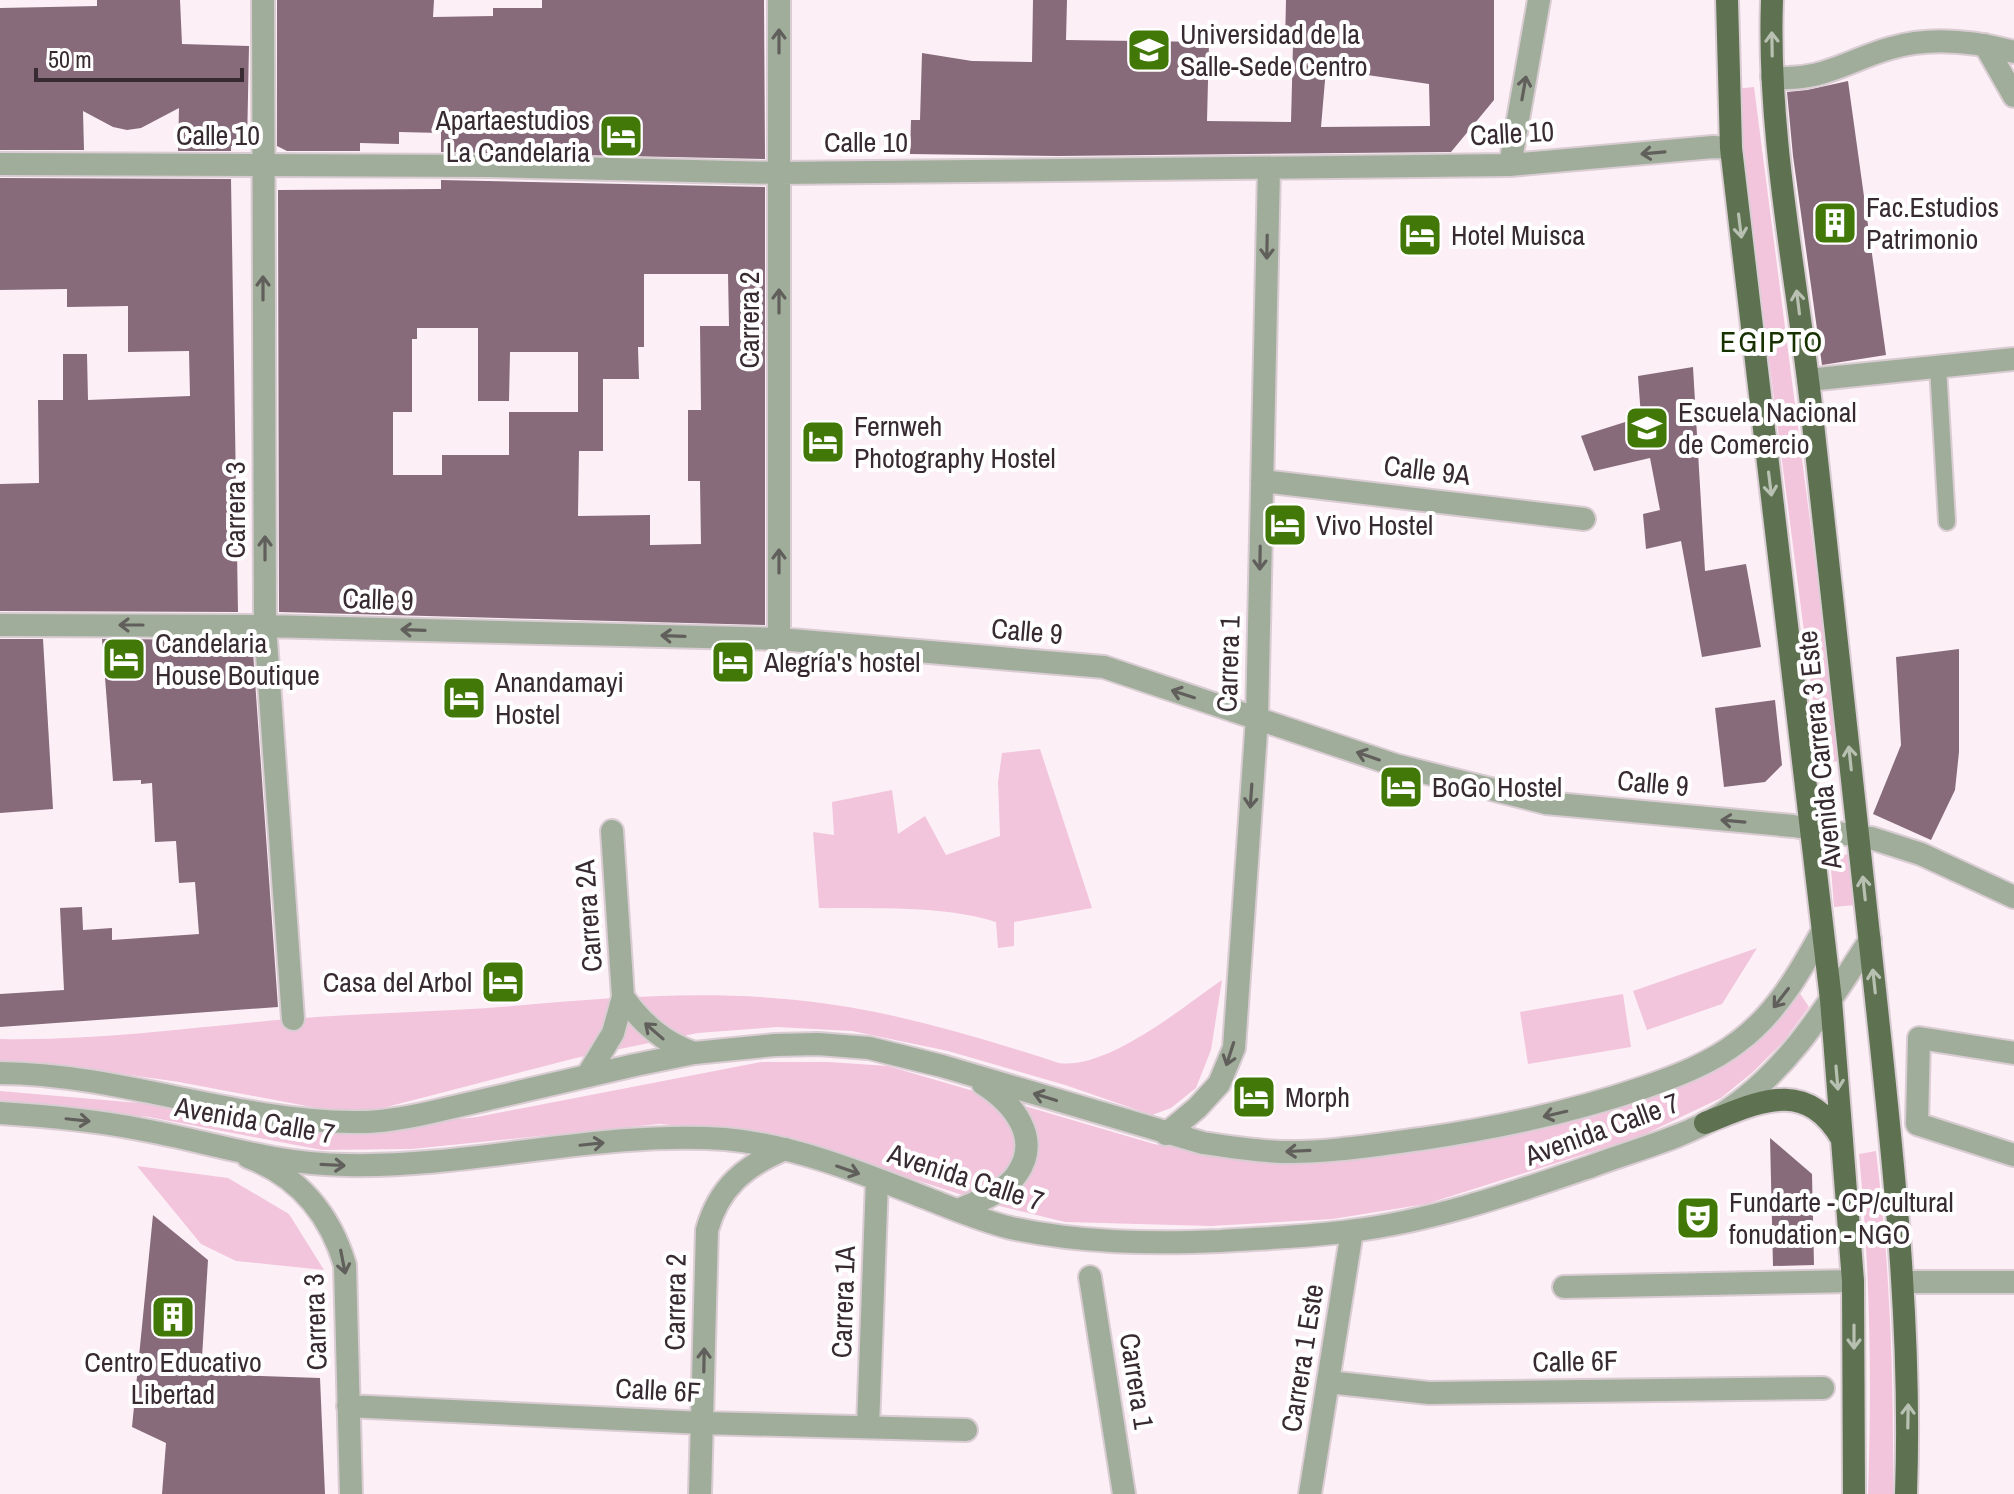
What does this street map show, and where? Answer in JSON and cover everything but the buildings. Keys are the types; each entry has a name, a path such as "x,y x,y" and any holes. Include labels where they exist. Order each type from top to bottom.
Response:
{"main road":[{"name":"Avenida Carrera 3 Este","path":"1727,0 1731,148 1831,1000 1853,1281 1854,1494"},
{"name":"Avenida Carrera 3 Este","path":"1772,0 1772,77 1779,152 1859,836 1904,1282 1909,1404 1906,1494"},
{"path":"1705,1123 1759,1102 1791,1099 1820,1112 1842,1139"}],"street":[{"name":"Carrera 3","path":"263,0 265,626 293,1019"},
{"name":"Carrera 2","path":"779,0 779,639"},
{"path":"1510,165 1539,0"},
{"path":"1772,77 1788,79 1826,73 1881,51 1917,42 1941,40 2014,52"},
{"path":"1985,45 2014,96"},
{"name":"Calle 10","path":"0,164 491,166 779,173 1269,169 1510,165 1731,148"},
{"name":"Carrera 1","path":"1166,1134 1219,1084 1234,1048 1257,718 1269,169"},
{"path":"1808,380 2014,359"},
{"name":"Calle 9A","path":"1262,481 1584,519"},
{"name":"Calle 9","path":"0,625 265,626 779,639 1104,667 1395,765 1546,803 1859,836 1921,854 2014,897"},
{"name":"Carrera 2A","path":"587,1076 613,1033 623,997 612,831"},
{"name":"Avenida Calle 7","path":"0,1073 104,1082 265,1114 354,1122 398,1119 694,1053 775,1045 843,1045 869,1048 966,1073 1166,1134 1244,1150 1323,1150 1465,1132 1583,1107 1675,1076 1737,1043 1759,1024 1805,965 1822,932"},
{"name":"Avenida Calle 7","path":"0,1113 141,1129 235,1152 309,1163 368,1166 651,1139 729,1140 785,1149 1010,1228 1094,1240 1185,1242 1352,1231 1433,1215 1517,1192 1705,1123 1757,1086 1798,1043 1831,1000 1870,940"},
{"name":"Carrera 2A","path":"623,997 657,1035 672,1045 694,1053"},
{"path":"2014,1053 1919,1038 1917,1124 2014,1155"},
{"path":"958,1210 1006,1185 1018,1174 1025,1150 1025,1131 1016,1111 1008,1101 966,1073"},
{"name":"Carrera 2","path":"700,1494 705,1247 712,1214 728,1185 740,1173 785,1149"},
{"name":"Carrera 3","path":"235,1152 261,1162 295,1183 321,1211 336,1237 345,1265 351,1494"},
{"name":"Carrera 1A","path":"868,1427 877,1180"},
{"name":"Carrera 1 Este","path":"1310,1494 1352,1231"},
{"name":"Carrera 1","path":"1090,1277 1124,1494"},
{"path":"1564,1287 1853,1281"},
{"path":"1904,1282 2014,1282"},
{"name":"Calle 6F","path":"1328,1382 1429,1393 1823,1388"},
{"name":"Calle 6F","path":"348,1406 703,1423 966,1430"}],"lane":[{"path":"1938,367 1947,522"}],"shaded area":[{"path":"1754,87 1841,761 1821,763 1734,89"},
{"path":"1040,749 1092,908 1014,922 1014,946 998,948 996,922 975,917 909,909 819,908 813,832 834,835 832,802 892,790 898,834 925,816 946,855 1000,836 998,782 1002,753"},
{"path":"1850,854 1855,905 1834,907 1830,856"},
{"path":"1757,948 1722,1004 1647,1030 1633,991"},
{"path":"1222,980 1211,1050 1196,1088 1171,1108 1152,1115 1065,1085 948,1051 852,1031 777,1027 698,1033 576,1058 379,1109 333,1111 179,1082 81,1068 0,1061 0,1039 109,1036 317,1017 689,995 760,997 830,1004 962,1033 1059,1063 1078,1063 1099,1057 1144,1034"},
{"path":"1797,989 1809,1007 1784,1041 1721,1098 1639,1137 1426,1204 1333,1219 1211,1226 1065,1222 987,1203 802,1143 750,1131 659,1124 412,1149 322,1150 149,1117 0,1101 0,1091 151,1104 239,1120 387,1127 477,1117 761,1062 829,1062 888,1066 1154,1144 1285,1164 1382,1154 1511,1135 1592,1117 1677,1088 1730,1060"},
{"path":"1623,994 1631,1047 1528,1064 1520,1012"},
{"path":"1876,1151 1890,1322 1893,1494 1868,1494 1869,1324 1859,1154"},
{"path":"137,1166 228,1178 289,1214 324,1270 236,1261 201,1244"}],"place":[{"name":"Universidad de la Salle-Sede Centro","path":"1149,50"},
{"name":"Apartaestudios La Candelaria","path":"621,136"},
{"name":"Fac.Estudios Patrimonio","path":"1835,223"},
{"name":"Hotel Muisca","path":"1420,235"},
{"name":"Escuela Nacional de Comercio","path":"1647,428"},
{"name":"Fernweh Photography Hostel","path":"823,442"},
{"name":"Vivo Hostel","path":"1285,525"},
{"name":"Candelaria House Boutique","path":"124,659"},
{"name":"Alegría's hostel","path":"733,662"},
{"name":"Anandamayi Hostel","path":"464,698"},
{"name":"BoGo Hostel","path":"1401,787"},
{"name":"Casa del Arbol","path":"503,982"},
{"name":"Morph","path":"1254,1097"},
{"name":"Fundarte - CP/cultural fonudation - NGO","path":"1698,1218"},
{"name":"Centro Educativo Libertad","path":"173,1317"}],"district":[{"name":"EGIPTO","path":"1772,341"}]}
